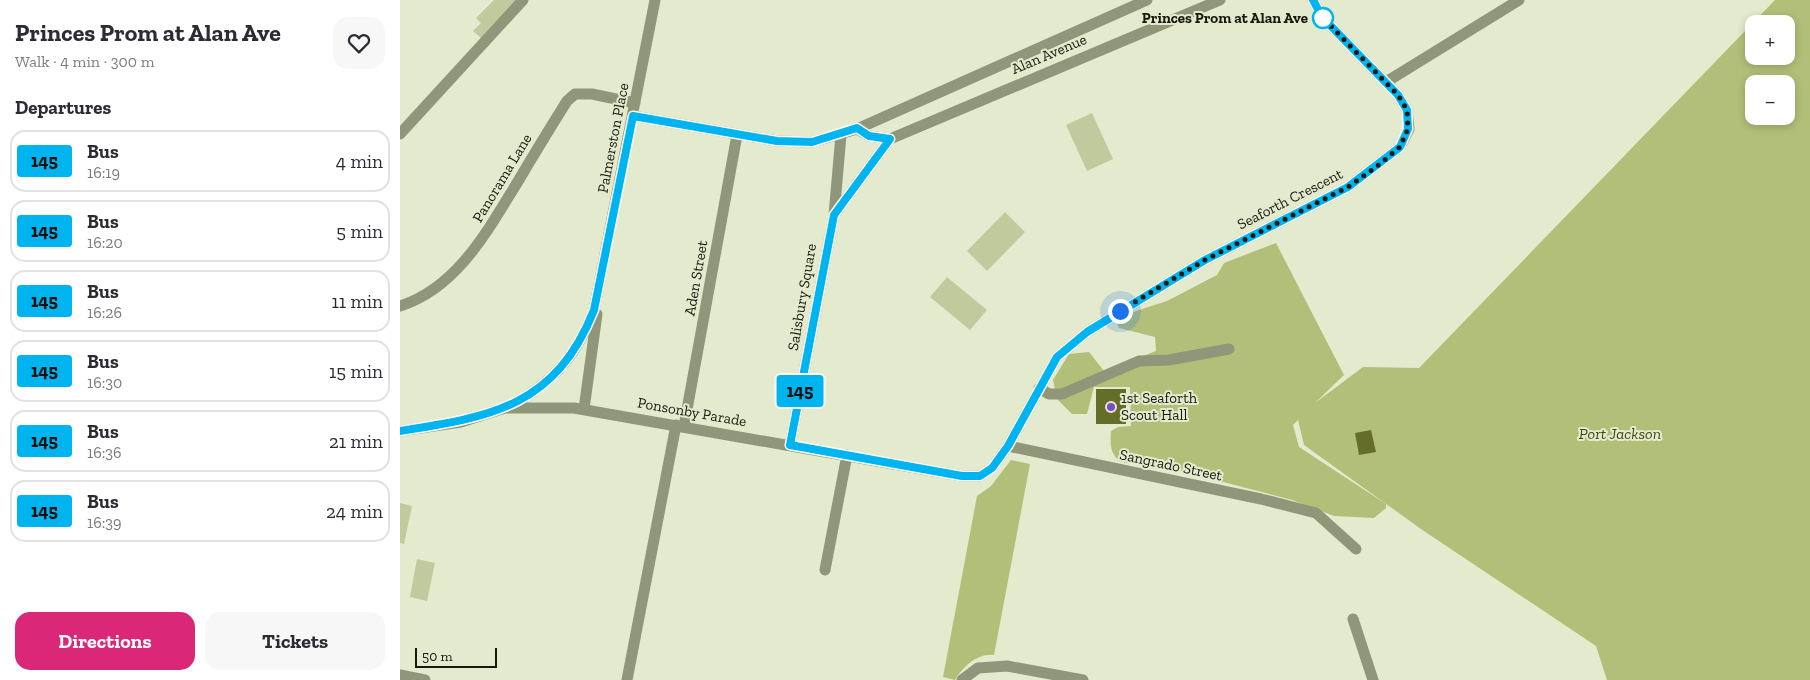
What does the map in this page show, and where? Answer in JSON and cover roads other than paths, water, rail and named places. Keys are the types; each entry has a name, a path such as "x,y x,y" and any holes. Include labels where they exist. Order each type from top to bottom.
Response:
{"street":[{"path":"400,134 523,0"},
{"name":"Palmerston Place","path":"584,409 601,282 655,0"},
{"name":"Alan Avenue","path":"633,116 777,141 812,142 841,135 1147,0"},
{"name":"Alan Avenue","path":"890,139 1220,0"},
{"name":"Seaforth Crescent","path":"1008,446 1038,388 1057,357 1087,332 1205,260 1348,187 1400,147 1408,129 1407,110 1398,95 1322,17 1313,0"},
{"path":"1386,82 1519,0"},
{"name":"Panorama Lane","path":"400,306 411,302 440,284 466,260 483,238 567,101 575,94 635,103"},
{"path":"834,215 890,139 869,136 857,128"},
{"name":"Aden Street","path":"627,680 680,426 737,135"},
{"path":"834,215 841,135"},
{"name":"Salisbury Square","path":"790,445 834,215"},
{"name":"Palmerston Place","path":"505,408 536,391 567,360 586,329 601,282"},
{"path":"1038,388 1049,394 1062,394 1139,361 1169,360 1229,349"},
{"name":"Ponsonby Parade","path":"400,431 461,422 505,408 584,409 962,476 980,476 992,468 1008,446"},
{"name":"Sangrado Street","path":"1008,446 1316,513 1356,549"},
{"path":"825,570 848,455"},
{"path":"1353,619 1373,680"},
{"path":"962,680 978,668 1007,666 1083,680"},
{"path":"400,675 425,680"}],"waterway":[{"path":"1219,406 1249,398 1298,417"}],"place":[{"name":"Princes Prom at Alan Ave","path":"1323,18"},
{"name":"1st Seaforth Scout Hall","path":"1111,407"}],"water label":[{"name":"Port Jackson","path":"1620,433"}]}
